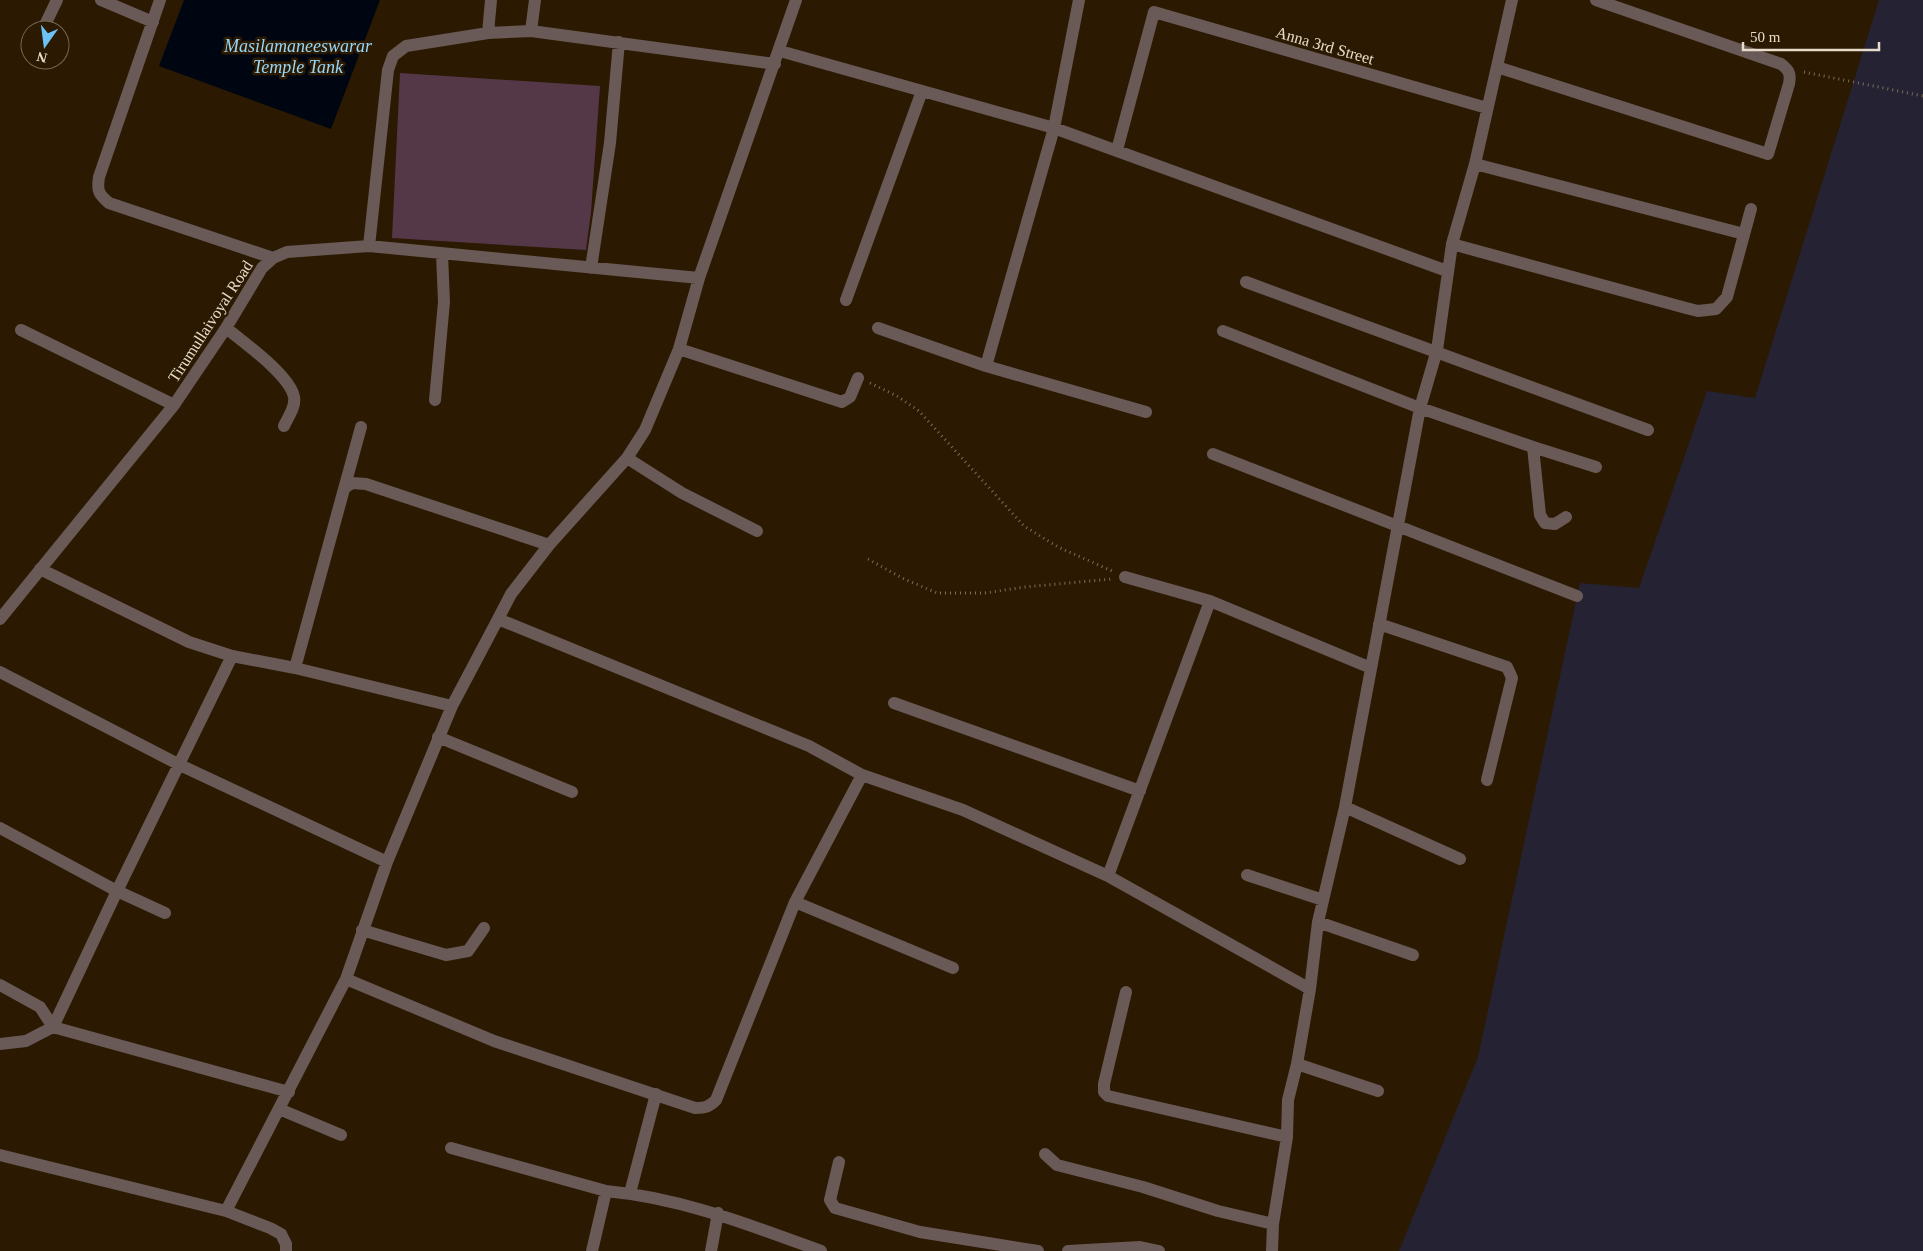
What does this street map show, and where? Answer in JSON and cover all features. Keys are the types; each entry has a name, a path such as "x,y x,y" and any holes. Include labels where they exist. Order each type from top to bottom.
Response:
{"street":[{"path":"47,20 57,0"},
{"path":"101,0 152,22"},
{"path":"160,0 99,177 97,189 100,196 109,203 273,258"},
{"path":"488,33 491,0"},
{"path":"532,31 535,0"},
{"path":"226,1211 346,979 387,862 438,737 452,706 511,594 549,545 627,458 645,430 679,349 699,278 780,51 796,0"},
{"path":"986,366 1054,128 1080,0"},
{"path":"1272,1251 1274,1224 1287,1137 1288,1100 1298,1064 1318,922 1345,807 1420,408 1437,350 1452,244 1475,164 1512,0"},
{"path":"1497,67 1768,154 1789,84 1790,75 1788,68 1596,0"},
{"name":"Anna 3rd Street","path":"1117,150 1154,12 1487,108"},
{"path":"369,246 388,70 393,56 406,46 488,33 532,31 775,64"},
{"path":"591,268 610,143 619,42"},
{"path":"780,51 1054,128 1447,271"},
{"path":"846,300 922,91"},
{"path":"1475,164 1744,234"},
{"path":"1452,244 1698,310 1716,309 1726,297 1751,209"},
{"name":"Tirumullaivoyal Road","path":"0,619 174,405 226,328 262,268 273,258 287,252 369,246 699,278"},
{"path":"435,400 444,302 442,254"},
{"path":"1246,282 1437,350 1648,430"},
{"path":"226,328 266,361 284,380 294,396 292,410 284,426"},
{"path":"878,328 986,366 1146,412"},
{"path":"21,330 174,405"},
{"path":"1224,331 1420,408 1533,448 1596,467"},
{"path":"679,349 842,402 850,397 858,378"},
{"path":"295,668 361,427"},
{"path":"1533,448 1540,515 1545,523 1555,524 1566,516"},
{"path":"1213,454 1577,596"},
{"path":"627,458 682,493 757,530"},
{"path":"346,487 352,483 366,484 549,545"},
{"path":"40,569 189,642 232,656 295,668 452,706"},
{"path":"1126,577 1210,601 1371,668"},
{"path":"1108,876 1210,601"},
{"path":"498,619 809,746 862,775 963,810 1108,876 1310,989"},
{"path":"1379,624 1507,667 1512,678 1487,780"},
{"path":"0,1044 26,1041 53,1027 232,656"},
{"path":"0,672 180,765 387,862"},
{"path":"894,703 1140,791"},
{"path":"438,737 572,792"},
{"path":"346,979 494,1041 695,1108 710,1106 716,1100 795,902 862,775"},
{"path":"1345,807 1460,859"},
{"path":"0,828 117,891 165,913"},
{"path":"1247,875 1324,900"},
{"path":"795,902 953,968"},
{"path":"1318,922 1413,954"},
{"path":"362,930 446,955 468,952 484,928"},
{"path":"0,985 40,1007 53,1027 289,1092"},
{"path":"1126,992 1104,1084 1104,1092 1108,1096 1287,1137"},
{"path":"1298,1064 1378,1091"},
{"path":"630,1193 656,1094"},
{"path":"279,1109 341,1135"},
{"path":"451,1148 606,1191 630,1193 718,1213 820,1251"},
{"path":"1045,1154 1057,1165 1143,1187 1218,1211 1274,1224"},
{"path":"0,1155 226,1211 281,1234 286,1244 286,1251"},
{"path":"839,1162 830,1200 835,1208 920,1232 1038,1251"},
{"path":"592,1251 606,1191"},
{"path":"711,1251 718,1213"},
{"path":"1068,1251 1140,1247 1159,1251"}],"path":[{"path":"1788,68 1923,96"},
{"path":"858,378 897,396 918,411 1024,526 1058,547 1126,577"},
{"path":"868,559 902,578 938,593 985,594 1025,587 1126,577"}],"shaded area":[{"path":"1879,0 1923,0 1923,1251 1399,1251 1478,1057 1580,583 1639,588 1707,391 1755,398"}],"water":[{"name":"Masilamaneeswarar Temple Tank","path":"184,0 380,0 331,129 159,66"}],"building":[{"path":"400,73 600,86 591,212 586,250 392,238"}]}
